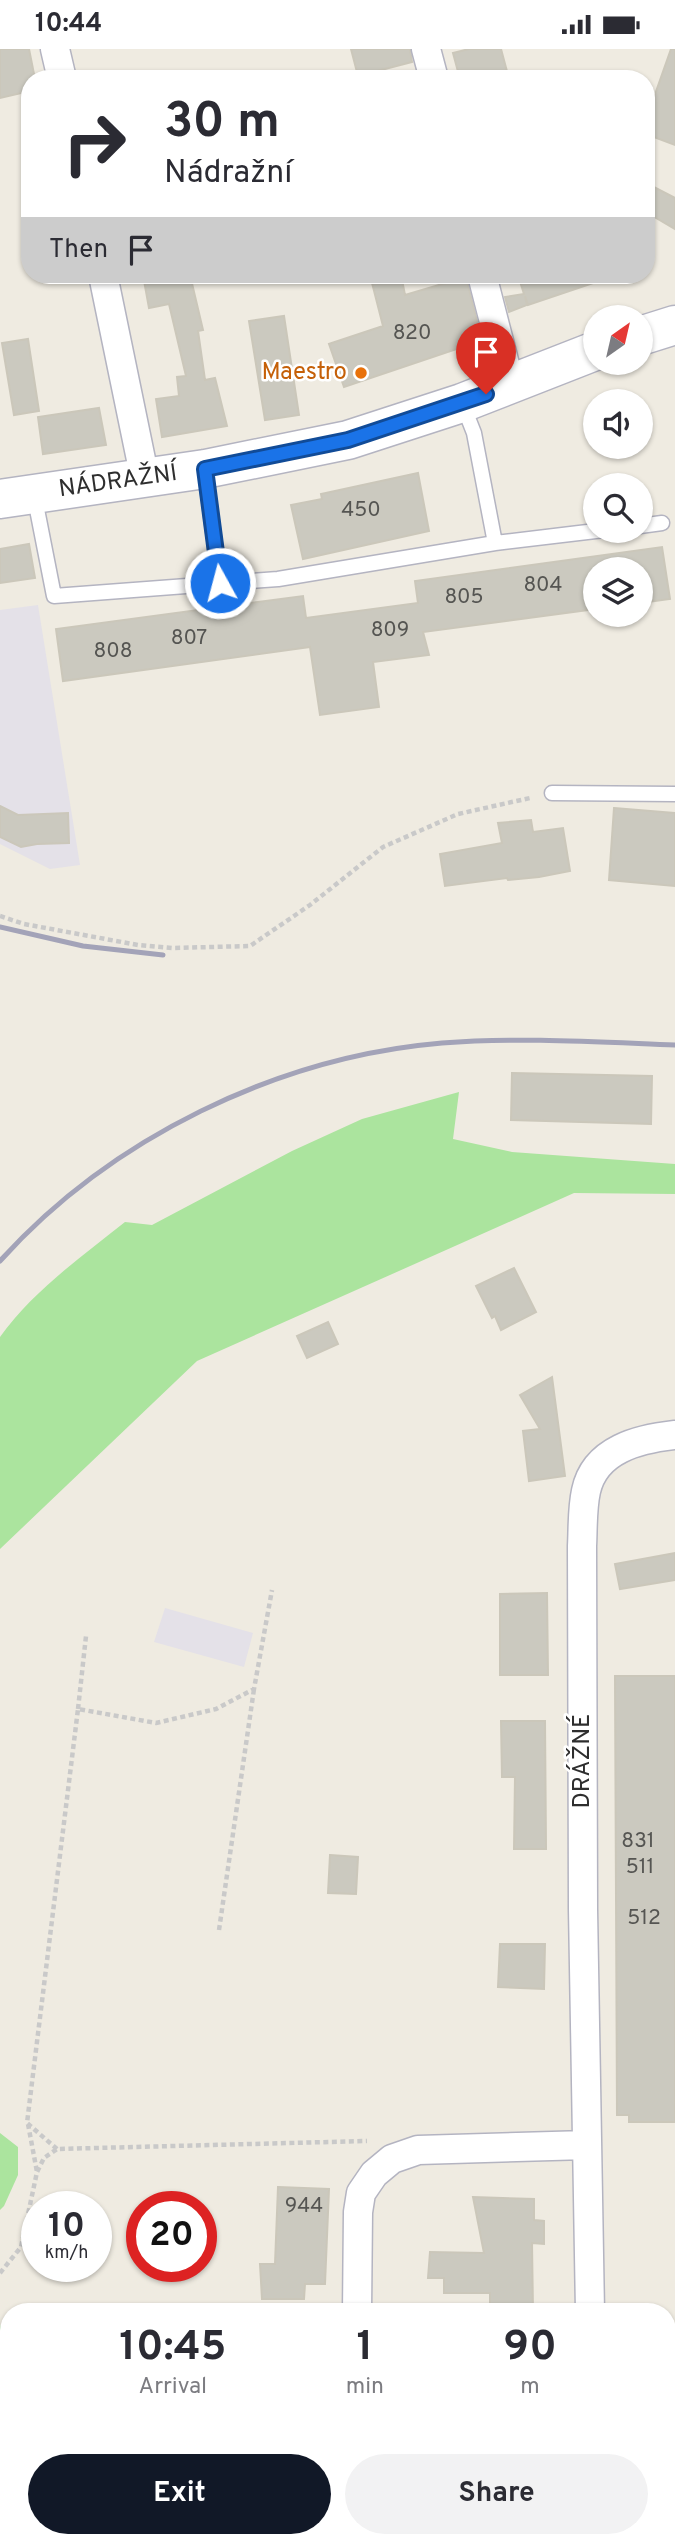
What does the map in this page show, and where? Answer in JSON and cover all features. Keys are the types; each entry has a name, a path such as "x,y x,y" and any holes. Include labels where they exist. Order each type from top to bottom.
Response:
{"main road":[{"path":"653,332 675,325"},
{"name":"NÁDRAŽNÍ","path":"17,496 205,469 348,440 463,403 583,356"}],"street":[{"path":"55,49 60,70"},
{"path":"426,49 431,70"},
{"path":"105,284 145,479"},
{"path":"484,284 510,384"},
{"name":"DRÁŽNÉ","path":"590,2303 582,1546 586,1489 596,1471 619,1448 652,1436 675,1435"},
{"path":"357,2303 358,2212 361,2193 374,2174 392,2159 418,2150 587,2145"}],"lane":[{"path":"463,403 474,433 495,543"},
{"path":"205,469 220,583"},
{"path":"17,496 54,596 278,579 495,543 583,533"},
{"path":"653,524 662,523"},
{"path":"552,793 675,794"}],"path":[{"path":"0,916 24,924 138,945 173,948 250,946 310,905 383,847 458,814 552,793"},
{"path":"219,1930 254,1689 272,1590"},
{"path":"37,2172 27,2123 86,1636"},
{"path":"78,1709 156,1723 216,1709 254,1689"},
{"path":"27,2123 57,2150"},
{"path":"0,2273 21,2247 37,2172 44,2158 57,2150 315,2140 400,2141 418,2150"}],"shaded area":[{"path":"38,605 80,865 50,869 0,844 0,610"},
{"path":"165,1608 253,1633 244,1667 154,1642"}],"green space":[{"path":"459,1092 453,1139 512,1152 675,1164 675,1194 574,1193 197,1361 0,1549 0,1337 27,1305 58,1275 125,1222 152,1225 292,1151 362,1119"},
{"path":"0,2133 18,2147 18,2175 0,2210"}],"building":[{"path":"0,49 29,49 33,70 21,70 21,93 0,98"},
{"path":"351,49 410,49 412,62 381,70 356,70"},
{"path":"469,49 501,49 507,70 458,70 453,53"},
{"path":"671,49 675,49 675,145 655,137 655,94"},
{"path":"655,188 675,198 675,229 655,217"},
{"path":"145,284 192,284 203,330 198,331 205,380 215,378 227,426 162,437 156,399 179,396 177,377 186,376 169,304 149,308"},
{"path":"372,284 403,284 405,295 442,284 468,284 478,325 472,327 477,342 344,387 329,344 383,326"},
{"path":"521,284 590,284 528,305 525,296 527,305 509,312 505,297 524,294"},
{"path":"284,316 299,415 265,420 249,321"},
{"path":"28,339 39,411 14,415 2,343"},
{"path":"99,408 106,445 43,454 38,417"},
{"path":"418,473 429,531 303,559 291,505 322,499 321,494"},
{"path":"29,544 35,578 0,583 0,549"},
{"path":"662,547 670,599 653,601 653,557 589,557"},
{"path":"583,558 583,611 423,632 429,655 373,662 379,707 320,715 310,647 63,681 56,629 303,596 306,618 418,603 415,581"},
{"path":"0,806 18,815 68,813 69,843 21,847 0,837"},
{"path":"614,808 675,813 675,886 609,880"},
{"path":"531,820 533,832 563,828 570,871 539,877 445,886 440,854 502,843 498,823"},
{"path":"512,1073 652,1076 651,1124 511,1120"},
{"path":"514,1268 536,1312 501,1330 476,1286"},
{"path":"328,1322 338,1344 307,1358 297,1336"},
{"path":"552,1377 565,1476 529,1481 523,1431 540,1429 520,1395"},
{"path":"675,1553 675,1580 620,1589 615,1564"},
{"path":"547,1593 548,1675 500,1675 500,1594"},
{"path":"615,1676 675,1676 675,2122 629,2122 629,2115 617,2115"},
{"path":"501,1721 545,1721 546,1849 514,1849 515,1777 502,1777"},
{"path":"330,1855 358,1857 356,1894 328,1893"},
{"path":"500,1944 545,1944 544,1989 498,1987"},
{"path":"278,2187 329,2189 325,2284 305,2284 304,2299 262,2299 260,2264 275,2264"},
{"path":"473,2197 534,2199 534,2220 544,2221 544,2244 532,2243 533,2303 490,2303 490,2293 444,2293 444,2278 428,2278 430,2252 484,2253"}],"railway":[{"path":"0,927 83,946 163,955"},
{"path":"0,1261 44,1217 93,1177 145,1142 201,1111 259,1086 319,1066 380,1051 471,1041 675,1045"}],"place":[{"name":"Maestro","path":"361,373"}],"route":[{"path":"220,583 205,469 348,440 486,394"}]}
